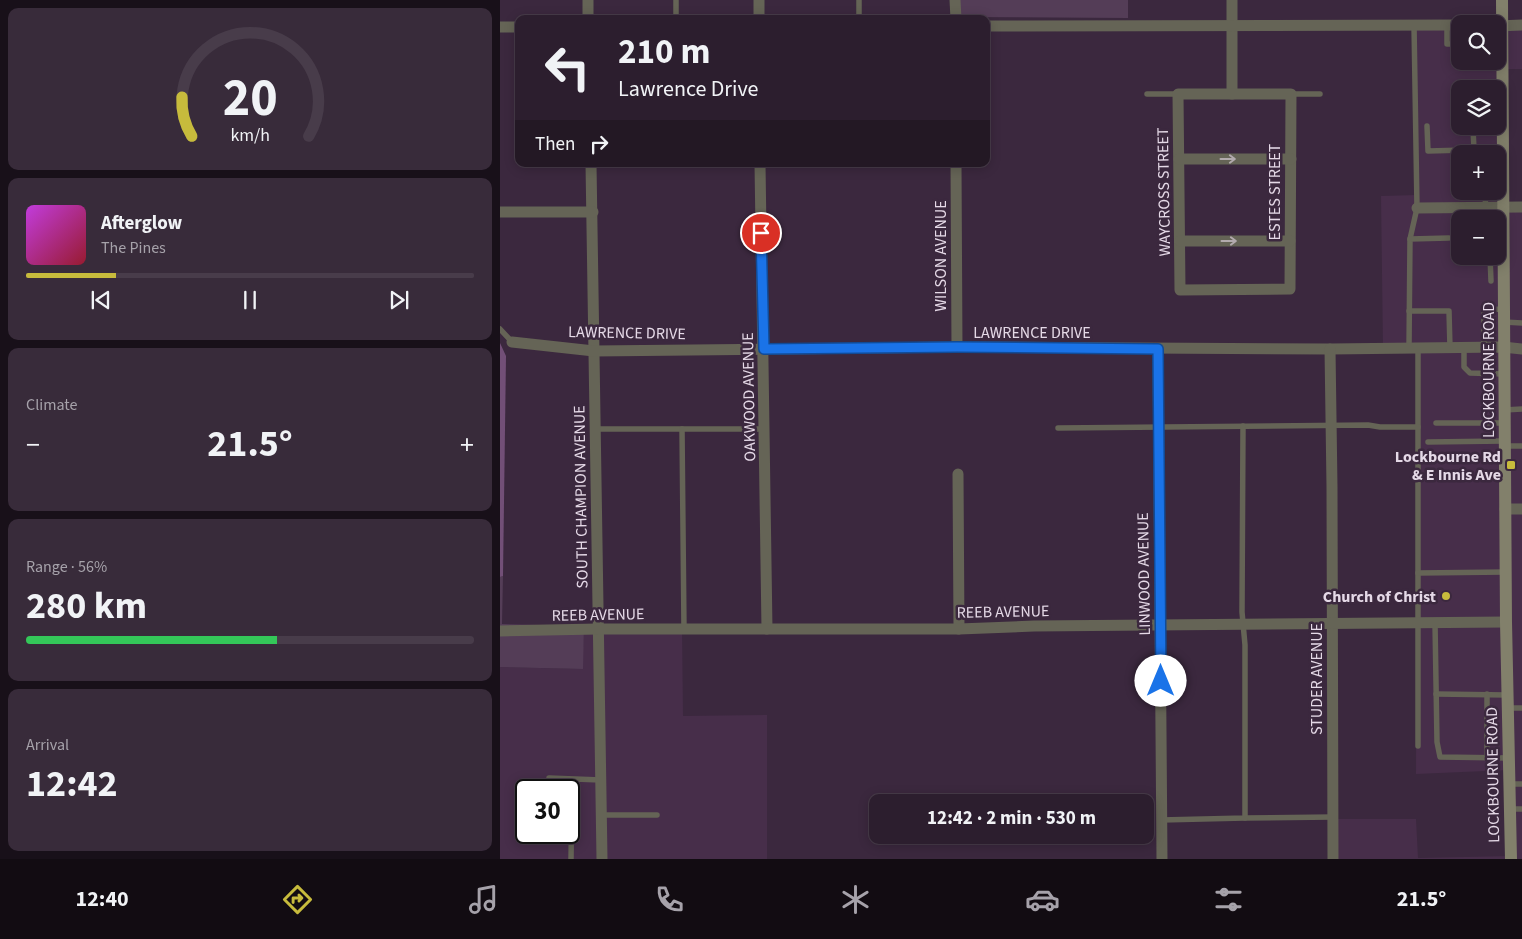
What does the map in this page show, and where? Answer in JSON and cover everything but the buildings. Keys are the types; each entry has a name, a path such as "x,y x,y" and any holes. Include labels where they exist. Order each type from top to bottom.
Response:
{"main road":[{"name":"LOCKBOURNE ROAD","path":"1501,15 1502,0"},
{"name":"LOCKBOURNE ROAD","path":"1503,200 1503,208"},
{"name":"LOCKBOURNE ROAD","path":"1498,265 1503,316 1507,701 1509,758 1516,784 1516,809 1510,859"}],"street":[{"path":"588,0 588,15"},
{"path":"759,0 759,15"},
{"path":"956,0 956,15"},
{"path":"1232,0 1232,94"},
{"path":"990,26 1451,25"},
{"path":"1506,26 1522,26"},
{"path":"500,27 515,27"},
{"path":"1178,94 1290,94"},
{"name":"WAYCROSS STREET","path":"1178,94 1180,290 1290,289"},
{"name":"ESTES STREET","path":"1290,94 1290,289"},
{"path":"1179,159 1291,159"},
{"name":"SOUTH CHAMPION AVENUE","path":"592,167 602,859"},
{"name":"OAKWOOD AVENUE","path":"760,167 767,629"},
{"name":"WILSON AVENUE","path":"956,167 957,347"},
{"path":"1417,208 1522,207"},
{"path":"500,212 592,212"},
{"path":"1180,241 1290,241"},
{"name":"LAWRENCE DRIVE","path":"512,342 594,351 957,347 1158,349 1503,347 1522,349"},
{"name":"LINWOOD AVENUE","path":"1158,349 1162,859"},
{"name":"STUDER AVENUE","path":"1330,349 1334,859"},
{"path":"958,474 959,629"},
{"path":"1505,509 1522,508"},
{"name":"REEB AVENUE","path":"500,632 598,629 959,629 1034,626 1506,622"}],"lane":[{"path":"676,0 676,15"},
{"path":"859,0 859,15"},
{"path":"1447,25 1447,44 1451,44"},
{"path":"1414,26 1417,208 1410,239 1409,311 1418,427 1418,746"},
{"path":"1147,94 1178,94"},
{"path":"1290,94 1320,94"},
{"path":"1427,126 1428,151"},
{"path":"1416,151 1451,150"},
{"path":"1485,200 1485,208"},
{"path":"1410,239 1449,238"},
{"path":"1490,281 1494,265"},
{"path":"1484,348 1484,310 1522,322"},
{"path":"1409,311 1449,311 1450,348"},
{"path":"500,329 512,342"},
{"path":"1464,348 1464,367 1470,373 1504,374"},
{"path":"1436,423 1504,416 1522,409"},
{"path":"1058,428 1331,425 1418,427"},
{"path":"1243,426 1245,818"},
{"path":"595,429 764,430"},
{"path":"682,429 684,629"},
{"path":"1428,442 1504,443 1522,446"},
{"path":"1418,573 1506,572"},
{"path":"1435,623 1436,694 1440,757 1509,758"},
{"path":"1436,694 1487,694 1522,708"},
{"path":"1487,694 1487,757"},
{"path":"549,779 575,779"},
{"path":"580,779 601,780"},
{"path":"601,815 657,815"},
{"path":"1161,820 1333,817"},
{"path":"571,844 571,859"}],"shaded area":[{"path":"958,0 1128,0 1128,18 990,17 990,15 958,15"},
{"path":"1412,24 1451,25 1451,70 1503,70 1503,80 1451,80 1451,135 1503,135 1503,145 1451,145 1451,200 1503,200 1503,205 1522,206 1522,859 1336,859 1335,819 1416,819 1418,858 1511,856 1509,770 1416,774 1417,351 1383,350 1381,196 1417,195"},
{"path":"1506,25 1522,25 1522,69 1506,69"},
{"path":"500,343 506,356 503,576 500,577"},
{"path":"503,576 502,624 584,626 583,669 500,667 500,577"},
{"path":"584,626 682,626 683,716 767,715 767,859 500,859 500,667 582,669"}],"place":[{"name":"Lockbourne Rd & E Innis Ave","path":"1511,465"},
{"name":"Church of Christ","path":"1446,596"}],"route":[{"path":"761,233 764,349 957,347 1158,349 1161,681"}]}
